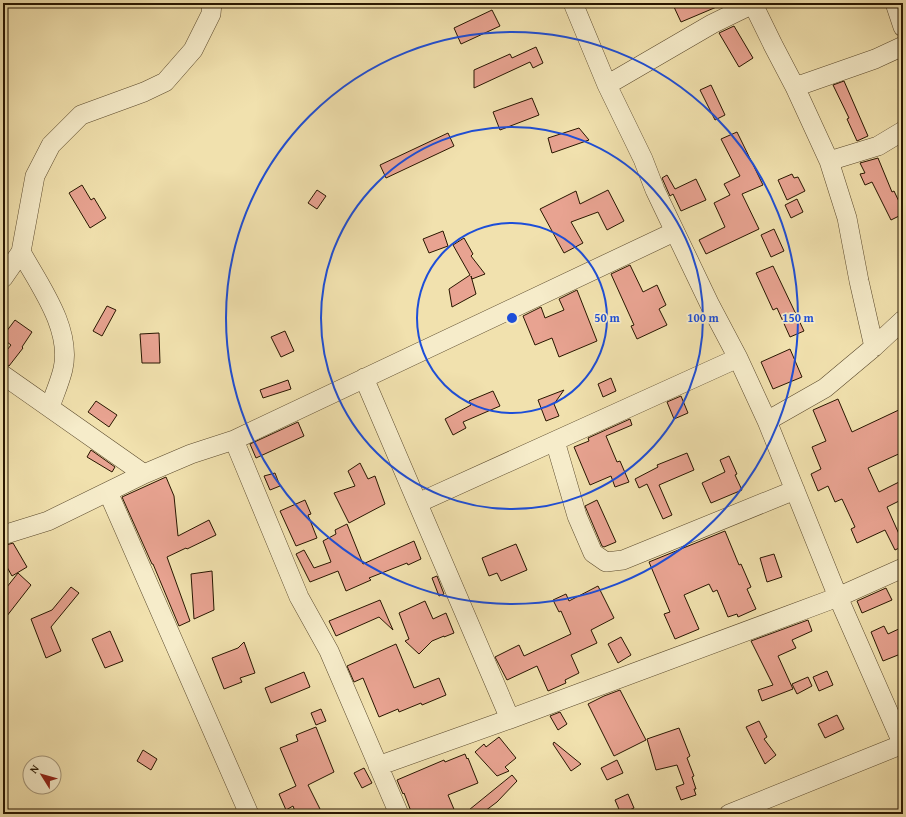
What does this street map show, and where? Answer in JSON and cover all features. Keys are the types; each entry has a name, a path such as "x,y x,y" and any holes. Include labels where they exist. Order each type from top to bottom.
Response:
{"street":[{"path":"3,278 21,252 35,176 51,144 81,115 144,92 165,82 193,50 211,14 212,3"},
{"path":"573,3 607,85 643,159 674,232 738,358 767,421 838,597 903,744 771,806 729,814"},
{"path":"895,3 903,27"},
{"path":"607,85 712,24 754,4 795,87 828,161 847,218 874,347"},
{"path":"795,87 875,59 903,46"},
{"path":"828,161 878,146 903,131"},
{"path":"3,535 48,521 144,474 191,454 234,440 674,232"},
{"path":"21,252 55,313 64,342 63,368 50,407"},
{"path":"767,421 825,388 901,324"},
{"path":"418,503 738,358"},
{"path":"3,375 144,474"},
{"path":"364,378 510,720"},
{"path":"234,440 299,597 328,651 399,814"},
{"path":"555,441 577,516 593,553 606,562 623,560 795,490"},
{"path":"108,492 249,814"},
{"path":"378,766 510,720 838,597 903,568"}],"building":[{"path":"682,3 726,3 681,22 674,7"},
{"path":"492,10 500,26 461,44 454,28"},
{"path":"734,26 753,58 739,67 719,33"},
{"path":"536,47 543,63 533,68 530,62 474,88 474,70 510,54 512,58"},
{"path":"844,81 868,136 857,141 847,119 849,118 833,85"},
{"path":"711,85 725,115 715,120 700,90"},
{"path":"532,98 539,115 500,130 493,112"},
{"path":"579,128 589,140 552,153 548,138"},
{"path":"737,132 763,185 742,194 759,229 706,254 699,240 725,227 714,203 730,195 724,184 740,176 721,139"},
{"path":"448,133 454,146 386,178 380,165"},
{"path":"878,158 892,192 894,191 903,210 903,214 891,220 872,182 865,185 860,174 865,173 860,163"},
{"path":"792,174 794,178 798,177 805,191 787,200 778,180"},
{"path":"667,175 675,189 696,179 706,200 681,211 673,194 670,196 662,178"},
{"path":"82,185 91,200 94,198 106,218 90,228 69,193"},
{"path":"317,190 326,196 317,209 308,203"},
{"path":"608,190 624,221 607,230 598,212 571,222 583,243 564,253 540,209 576,191 580,204"},
{"path":"797,199 803,212 791,218 785,205"},
{"path":"774,229 784,251 771,257 761,235"},
{"path":"443,231 448,246 429,253 423,239"},
{"path":"464,238 473,254 471,256 485,274 472,279 471,276 476,294 452,307 449,289 470,275 453,245"},
{"path":"630,265 643,292 657,285 666,305 659,309 667,325 637,339 631,326 634,325 611,274"},
{"path":"773,266 804,331 790,337 777,308 773,310 756,273"},
{"path":"577,290 597,341 559,357 552,338 535,345 523,316 541,307 545,318 564,310 559,299"},
{"path":"107,306 116,310 102,336 93,331"},
{"path":"15,320 32,332 22,347 23,348 9,366 3,364 3,355 11,345 3,339 3,336"},
{"path":"285,331 294,351 281,357 271,337"},
{"path":"159,333 160,363 142,363 140,334"},
{"path":"790,349 802,377 773,389 761,362"},
{"path":"611,378 616,391 603,397 598,384"},
{"path":"288,380 291,389 263,398 260,390"},
{"path":"564,390 554,404 559,416 546,421 538,400"},
{"path":"493,391 500,406 463,422 466,428 453,435 445,419 471,405 469,401"},
{"path":"681,396 688,413 674,419 667,402"},
{"path":"838,399 852,432 903,408 903,452 868,468 879,492 903,480 903,499 887,507 903,543 903,546 895,550 885,530 857,543 851,529 855,527 842,499 835,502 828,486 818,491 811,474 821,469 812,447 826,441 813,410"},
{"path":"96,401 117,415 109,427 88,412"},
{"path":"630,419 632,425 606,436 617,462 620,461 629,482 615,487 611,476 590,485 574,447 589,441 588,438"},
{"path":"298,422 304,436 256,458 250,444"},
{"path":"91,450 115,467 112,472 87,457"},
{"path":"687,453 694,470 659,485 672,515 663,519 647,484 639,488 635,479 658,467 657,465"},
{"path":"729,456 742,490 711,503 702,483 725,472 720,460"},
{"path":"360,463 368,479 375,476 385,504 349,523 334,493 355,486 348,471"},
{"path":"275,473 280,486 270,490 264,476"},
{"path":"166,477 174,496 178,536 209,520 216,535 167,557 190,621 179,626 153,564 122,497"},
{"path":"305,500 311,514 308,515 317,538 296,546 280,511"},
{"path":"597,500 616,542 604,547 602,546 585,506"},
{"path":"347,524 363,564 414,541 421,559 369,578 371,580 346,591 338,571 310,582 296,554 304,550 314,568 331,562 323,541 336,534 335,530"},
{"path":"725,531 739,565 741,564 751,587 747,589 756,609 738,617 737,614 728,617 717,590 713,592 709,584 684,595 699,629 675,639 664,614 670,612 649,562"},
{"path":"13,543 27,567 12,576 3,560 3,546"},
{"path":"516,544 527,570 501,581 497,573 489,576 482,558"},
{"path":"774,554 782,577 767,582 760,558"},
{"path":"212,571 214,610 194,619 191,574"},
{"path":"18,573 31,585 3,621 3,592"},
{"path":"437,576 444,594 439,596 432,578"},
{"path":"598,586 614,618 591,630 597,643 571,655 579,673 565,680 566,683 548,691 537,666 507,680 495,657 519,645 524,656 571,634 561,611 559,612 553,600 566,594 569,601"},
{"path":"71,587 79,593 51,627 61,651 46,658 31,619 52,610"},
{"path":"886,588 892,600 862,613 857,601"},
{"path":"380,600 393,630 379,617 336,636 329,621"},
{"path":"425,601 433,619 446,613 454,633 432,641 419,654 405,641 409,639 399,613"},
{"path":"808,620 812,631 792,640 796,648 778,656 793,689 762,701 758,690 773,685 751,641"},
{"path":"884,626 888,634 903,627 903,653 883,661 871,632"},
{"path":"110,631 123,661 105,668 92,639"},
{"path":"621,637 631,655 618,663 608,644"},
{"path":"244,642 255,673 240,678 242,682 224,689 212,658 238,648"},
{"path":"396,644 414,688 439,678 446,695 422,705 421,703 399,712 398,709 379,717 363,678 354,682 347,666"},
{"path":"827,671 833,685 819,691 813,677"},
{"path":"304,672 310,687 271,703 265,688"},
{"path":"808,677 812,686 797,694 792,684"},
{"path":"620,690 646,740 614,756 588,704"},
{"path":"321,709 326,721 316,725 311,713"},
{"path":"560,712 567,724 558,730 550,716"},
{"path":"837,715 844,729 825,738 818,724"},
{"path":"759,721 767,737 764,739 776,755 765,764 746,727"},
{"path":"316,727 334,772 308,785 320,809 310,814 296,814 293,806 286,810 279,794 296,786 280,748 298,741 296,735"},
{"path":"679,728 690,756 687,758 694,776 692,777 696,789 694,789 696,795 681,800 676,787 684,784 677,765 656,770 647,739"},
{"path":"499,737 516,758 505,767 509,771 497,776 475,752 484,744 486,747"},
{"path":"554,742 581,764 571,771 553,744"},
{"path":"143,750 157,759 151,770 137,761"},
{"path":"465,754 478,783 448,795 456,814 412,814 397,780 444,760 445,762"},
{"path":"617,760 623,773 607,780 601,768"},
{"path":"364,768 372,783 362,788 354,773"},
{"path":"512,775 517,781 497,802 481,814 464,814"},
{"path":"628,794 634,808 621,814 615,800"}]}
